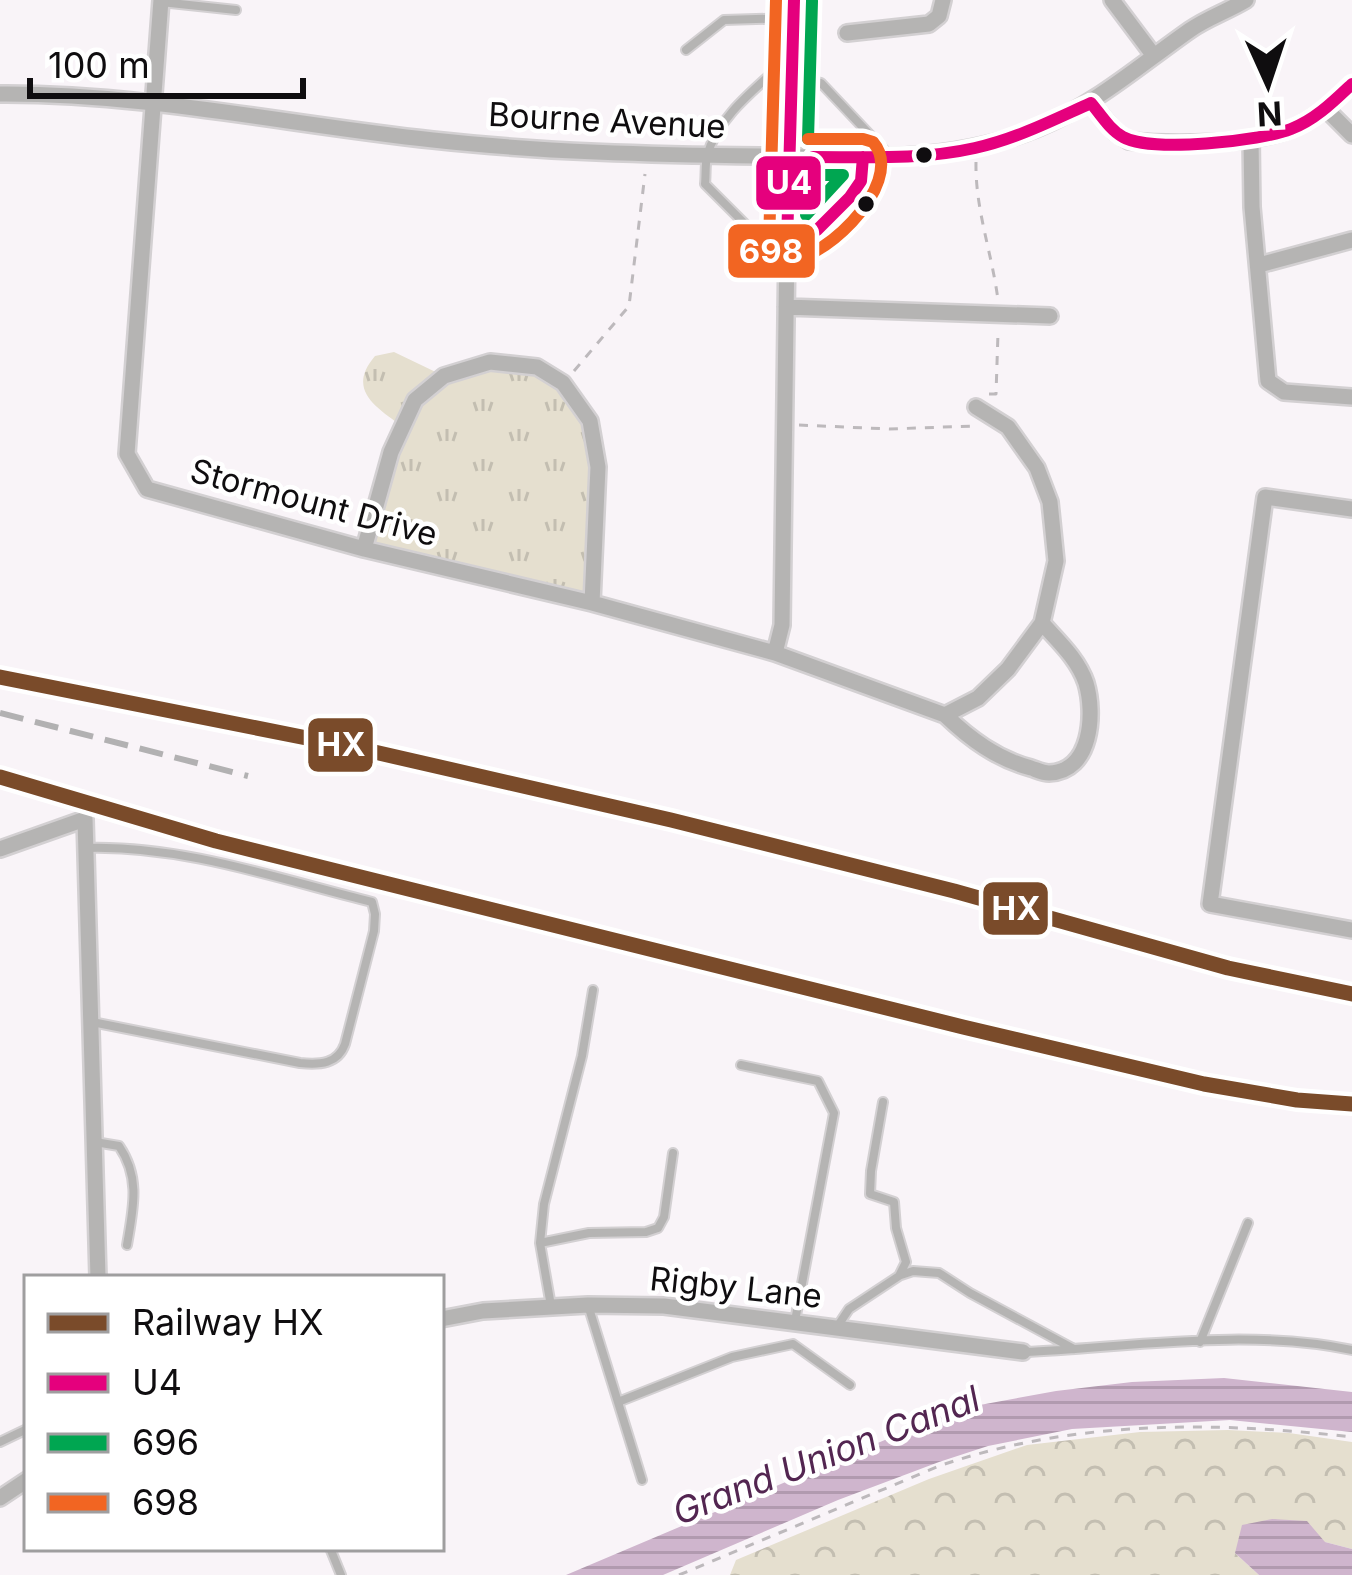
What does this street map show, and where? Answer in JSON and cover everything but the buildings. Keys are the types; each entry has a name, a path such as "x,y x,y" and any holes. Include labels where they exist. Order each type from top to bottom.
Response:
{"street":[{"path":"848,33 929,24 939,16 943,0"},
{"path":"1112,0 1154,56"},
{"name":"Stormount Drive","path":"161,1 127,454 147,489 775,653 945,715 994,754 1050,773 1071,766 1084,753 1090,732 1086,683 1071,655 1042,623"},
{"name":"Bourne Avenue","path":"0,94 152,104 435,141 577,152 790,157 933,154 976,148 1036,129 1091,103 1196,26 1243,1"},
{"path":"775,653 782,625 794,9"},
{"path":"1091,103 1129,141 1250,139 1290,130 1320,113 1352,84"},
{"path":"1320,113 1352,135"},
{"path":"1250,139 1268,381 1284,392 1352,397"},
{"path":"1259,265 1352,240"},
{"path":"786,307 1050,316"},
{"path":"364,549 391,452 415,400 444,376 490,362 537,367 563,383 590,421 598,467 592,603"},
{"path":"945,715 978,698 1008,669 1042,623 1056,561 1050,502 1037,468 1008,427 976,407"},
{"path":"1352,509 1265,497 1210,904 1352,930"},
{"path":"0,849 86,819 98,1275"},
{"name":"Rigby Lane","path":"444,1318 484,1311 588,1305 664,1306 1023,1352"}],"lane":[{"path":"161,1 236,10"},
{"path":"686,50 724,20 794,9"},
{"path":"793,54 718,133 707,155 705,184 752,231 774,233 787,243 817,230 850,197 861,181 863,157"},
{"path":"793,76 821,82 889,155"},
{"path":"86,848 178,854 372,902 375,914 346,1044 334,1060 300,1063 91,1022"},
{"path":"551,1308 540,1243 544,1204 582,1056 593,990"},
{"path":"742,1065 818,1082 834,1113 794,1323"},
{"path":"884,1102 871,1194 894,1202 906,1262 899,1276"},
{"path":"94,1142 119,1146 134,1176 127,1245"},
{"path":"540,1243 589,1233 658,1228 664,1217 673,1153"},
{"path":"1200,1342 1249,1223"},
{"path":"836,1328 849,1309 899,1276 913,1271 939,1273 1074,1348"},
{"path":"588,1305 642,1480"},
{"path":"1023,1352 1278,1341 1352,1350"},
{"path":"618,1402 732,1357 793,1344 850,1385"}],"path":[{"path":"785,424 889,429 976,426 976,407 985,394 996,394 999,314 975,183 976,148"},
{"path":"563,383 628,306 647,154"},
{"path":"679,1575 939,1466 1028,1440 1228,1425 1352,1437"}],"green space":[{"path":"394,352 444,376 490,362 537,367 590,421 598,467 592,603 364,549 403,427 368,397 363,379 375,356"},
{"path":"1228,1430 1352,1442 1352,1549 1325,1542 1235,1553 1259,1575 730,1575 736,1560 929,1479 1027,1445 1140,1432"}],"shaded area":[{"path":"1224,1378 1352,1392 1352,1432 1230,1420 1072,1429 988,1446 939,1462 663,1575 566,1575 958,1409 1132,1382"},
{"path":"1272,1519 1307,1521 1325,1542 1352,1549 1352,1575 1259,1575 1235,1553 1242,1525"}],"railway":[{"path":"0,713 248,776"}],"rail line":[{"name":"HX","path":"0,677 357,748 671,820 954,891 1228,968 1352,994"},
{"name":"HX","path":"0,777 216,841 963,1027 1204,1084 1352,1104"}],"transit line":[{"name":"698","path":"776,0 769,244 780,259 813,253 833,239 868,202 878,180 881,160 873,142 808,139"},
{"name":"U4","path":"794,0 787,243 817,230 850,197 861,181 863,157"},
{"name":"696","path":"808,139 812,1"},
{"name":"U4","path":"1091,103 1110,126 1137,142 1206,144 1291,129 1352,84"},
{"name":"U4","path":"813,157 955,152 1020,134 1091,103"},
{"name":"696","path":"807,175 843,175 806,215 807,175"}],"water label":[{"name":"Grand Union Canal","path":"826,1455"}]}
